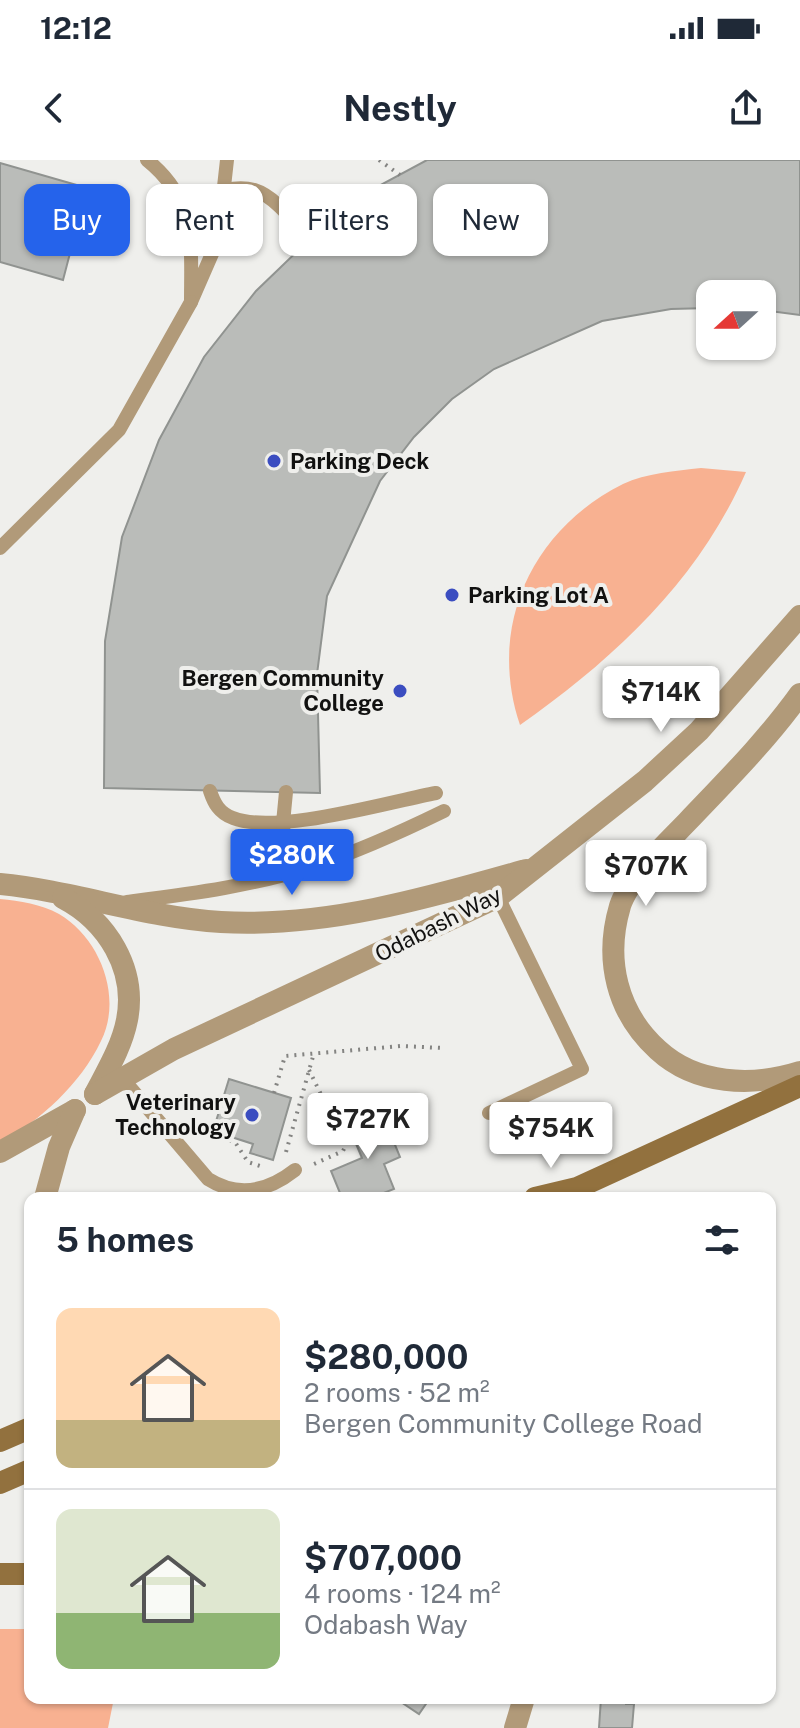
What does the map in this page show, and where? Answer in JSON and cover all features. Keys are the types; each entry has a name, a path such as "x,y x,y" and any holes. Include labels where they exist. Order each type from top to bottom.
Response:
{"main road":[{"path":"581,1192 800,1086"},
{"path":"0,1441 24,1431"},
{"path":"0,1483 24,1473"},
{"path":"0,1574 24,1574"}],"street":[{"name":"Odabash Way","path":"95,1094 174,1049 498,897 645,781 699,731 800,616"},
{"path":"800,694 774,731 650,862 620,904 612,956 620,999 638,1032 673,1064 720,1081 774,1080 800,1072"},
{"path":"0,884 44,888 222,922 283,921 370,910 539,867"},
{"path":"44,888 86,910 112,942 129,981 127,1020 95,1094"},
{"path":"0,1152 75,1110"},
{"path":"46,1192 75,1110"},
{"path":"51,1173 53,1192"},
{"path":"515,1728 522,1704"}],"lane":[{"path":"147,160 169,184"},
{"path":"224,184 227,160"},
{"path":"263,193 279,205"},
{"path":"191,256 191,302"},
{"path":"0,548 119,430 191,302 211,256"},
{"path":"210,791 215,806 233,818 283,823 436,793"},
{"path":"286,792 283,823 286,873"},
{"path":"117,904 189,894 286,873 373,845 444,811"},
{"path":"0,874 44,888"},
{"path":"489,1113 582,1069 498,897"},
{"path":"122,1078 208,1179 226,1190 253,1192 280,1182 295,1170"},
{"path":"75,1110 95,1094"}],"path":[{"path":"379,160 400,175"},
{"path":"274,1093 285,1056 401,1046 443,1048"},
{"path":"285,1155 314,1053"},
{"path":"309,1070 346,1145 343,1151 314,1164"},
{"path":"219,1133 218,1137 235,1142 248,1162 277,1171"}],"shaded area":[{"path":"701,468 746,472 704,548 651,614 620,644 555,700 520,725 511,688 509,652 514,618 525,585 541,555 563,527 623,484 651,475"},
{"path":"0,899 45,908 73,925 86,938 104,970 109,1006 101,1041 71,1086 30,1124 0,1144"},
{"path":"0,1629 24,1629 24,1704 113,1704 108,1728 0,1728"}],"building":[{"name":"Parking Deck","path":"427,160 800,160 800,315 776,312 776,280 696,280 696,308 671,309 602,321 494,369 452,399 414,437 380,481 327,596 317,674 320,793 104,788 105,641 122,537 159,440 204,357 256,291 292,256 417,256 417,184 382,184"},
{"path":"0,163 73,184 24,184 24,256 69,256 63,280 0,262"},
{"name":"Veterinary Technology","path":"229,1079 291,1098 273,1160 250,1153 253,1144 213,1131"},
{"path":"382,1113 400,1157 384,1164 394,1189 386,1192 340,1192 331,1171 362,1158 349,1127"},
{"path":"404,1704 426,1704 419,1714"},
{"path":"601,1704 634,1704 632,1728 599,1728"}],"place":[{"name":"Parking Deck","path":"274,461"},
{"name":"Parking Lot A","path":"452,595"},
{"name":"Bergen Community College","path":"400,691"},
{"name":"Veterinary Technology","path":"252,1115"}]}
